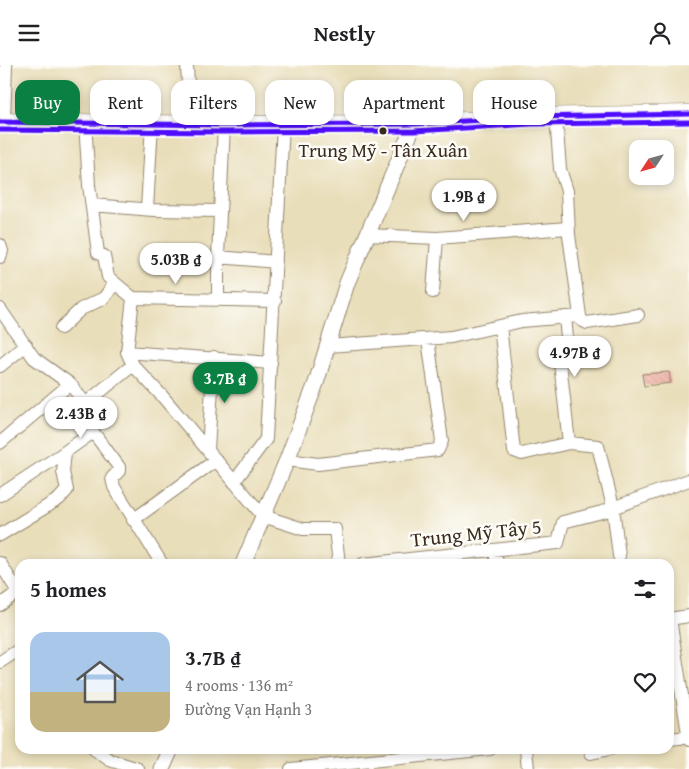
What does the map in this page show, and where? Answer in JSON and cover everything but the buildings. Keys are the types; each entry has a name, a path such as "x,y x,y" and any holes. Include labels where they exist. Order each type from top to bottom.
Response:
{"main road":[{"path":"463,122 689,114"},
{"path":"2,122 90,122"}],"street":[{"path":"2,122 6,65"},
{"path":"187,65 188,80"},
{"path":"556,117 560,173 567,195 568,228 581,320 587,323 638,315"},
{"path":"85,122 98,253 104,256 108,277 133,298 275,301"},
{"path":"147,209 152,125"},
{"path":"218,300 224,125"},
{"path":"234,481 266,439 275,301 283,125"},
{"path":"245,559 287,460 328,346 348,283 414,125"},
{"path":"92,205 220,211"},
{"path":"367,235 436,238 568,228"},
{"path":"433,292 436,238"},
{"path":"0,245 2,251 0,257"},
{"path":"218,257 276,261"},
{"path":"61,328 81,309 104,298 115,283"},
{"path":"133,298 127,352 133,365 208,449 263,516 303,529 335,529 338,559"},
{"path":"0,309 44,367 70,384 85,404 93,432 119,467 119,471 112,481 133,520 159,559"},
{"path":"328,346 451,337 522,321 580,316"},
{"path":"565,317 568,348 560,363 568,443"},
{"path":"500,326 514,451 522,455 568,443 598,446 613,507 619,556"},
{"path":"287,460 318,464 438,450 442,441 428,339"},
{"path":"0,366 26,345"},
{"path":"127,352 214,357 271,363"},
{"path":"208,449 214,357"},
{"path":"85,404 133,365"},
{"path":"0,443 70,384"},
{"path":"0,495 93,432"},
{"path":"0,535 59,499 67,490 62,472 65,452"},
{"path":"133,520 216,460"},
{"name":"Trung Mỹ Tây 5","path":"410,559 558,543 563,521 613,507 689,480"},
{"path":"495,550 496,559"},
{"path":"0,563 15,587"},
{"path":"0,605 15,596"},
{"path":"674,618 689,616"},
{"path":"674,636 685,684 689,738 674,739"},
{"path":"0,661 15,652"},
{"path":"101,754 110,760 138,769"},
{"path":"162,769 168,754"},
{"path":"292,769 440,754"},
{"path":"526,754 528,769"}],"transit line":[{"path":"0,122 224,125 414,124 531,117 689,114"},
{"path":"0,130 414,131 531,124 689,122"}],"place":[{"name":"Trung Mỹ - Tân Xuân","path":"383,131"}]}
